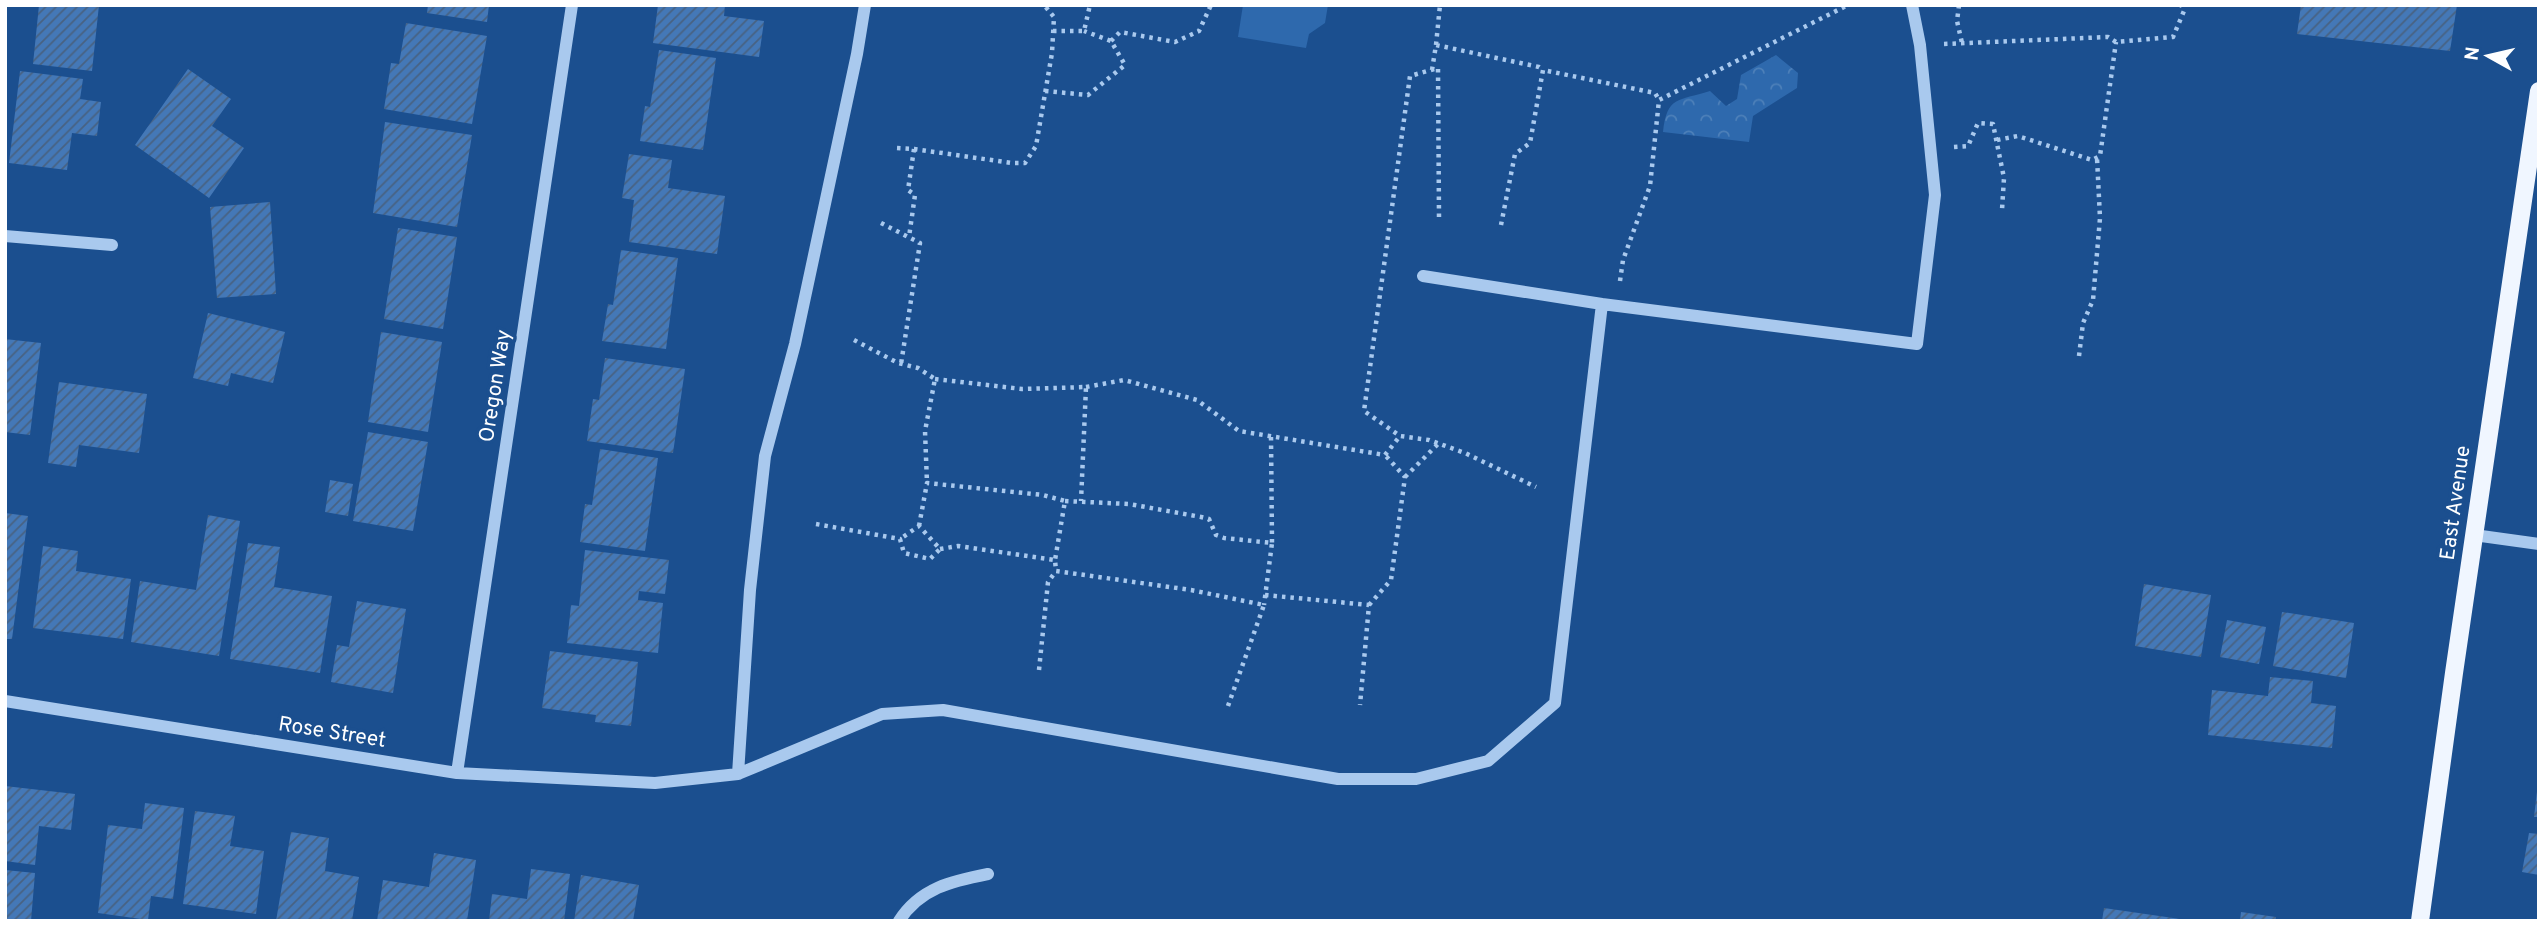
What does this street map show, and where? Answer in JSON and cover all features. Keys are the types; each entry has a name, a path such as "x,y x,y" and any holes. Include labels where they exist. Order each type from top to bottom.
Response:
{"main road":[{"name":"East Avenue","path":"2420,921 2539,91"}],"street":[{"name":"Oregon Way","path":"457,773 572,5"},
{"path":"738,775 750,590 765,456 795,344 865,5"},
{"path":"1423,276 1602,304 1917,344 1935,195 1920,46 1912,5"},
{"path":"5,236 112,245"},
{"name":"Rose Street","path":"5,701 457,773 655,783 738,775 882,713 943,710 1339,779 1416,779 1488,761 1555,703 1602,304"},
{"path":"2474,535 2539,544"},
{"path":"899,921 909,905 935,888 988,874"}],"path":[{"path":"897,148 1025,163 1036,146 1053,31 1054,17 1044,5"},
{"path":"1084,31 1090,5"},
{"path":"1111,41 1120,32 1174,42 1199,31 1211,5"},
{"path":"1432,70 1440,5"},
{"path":"1659,100 1848,5"},
{"path":"1959,5 1956,20 1962,43"},
{"path":"1920,46 2108,37 2116,42 2173,37 2184,11 2181,5"},
{"path":"1045,91 1088,95 1125,65 1111,41 1084,31 1053,31"},
{"path":"1997,140 2018,135 2092,160 2100,156 2116,42"},
{"path":"1436,45 1655,93 1659,100 1650,186 1623,260 1617,305"},
{"path":"1439,217 1438,68 1410,76 1364,411 1400,436 1465,453 1536,487"},
{"path":"1501,225 1515,154 1530,143 1543,70"},
{"path":"1930,149 1968,146 1978,123 1993,124 2004,178 2002,210"},
{"path":"909,237 915,195 908,190 914,149"},
{"path":"2079,356 2083,323 2092,300 2099,232 2097,158"},
{"path":"881,223 920,243 901,364"},
{"path":"854,340 901,364 918,368 934,379 1022,389 1086,387 1124,380 1197,400 1239,430 1385,454 1405,477"},
{"path":"816,524 900,539 919,526 927,483 925,431 934,379"},
{"path":"1082,501 1086,387"},
{"path":"1385,454 1400,436"},
{"path":"1228,706 1264,605 1272,543 1271,437"},
{"path":"1360,705 1369,605 1391,580 1405,477 1438,444"},
{"path":"927,483 1043,495 1065,501 1129,504 1209,519 1216,535 1224,538 1272,543"},
{"path":"1039,670 1048,582 1056,571 1055,560 1065,501"},
{"path":"919,526 940,549"},
{"path":"900,539 904,553 930,559 940,549 958,545 1055,560"},
{"path":"1056,571 1191,590 1264,605"},
{"path":"1265,595 1369,605"}],"green space":[{"path":"1243,5 1328,5 1325,23 1309,34 1306,48 1238,37"},
{"path":"1776,55 1798,73 1797,88 1753,116 1749,142 1663,132 1668,112 1676,102 1710,91 1726,106 1737,99 1741,75"}],"building":[{"path":"39,5 99,5 92,71 33,64"},
{"path":"428,5 489,5 487,22 427,13"},
{"path":"658,5 725,5 724,16 764,21 759,57 653,43"},
{"path":"2301,5 2457,5 2450,51 2297,34"},
{"path":"406,23 487,36 472,124 384,109 391,63 399,64"},
{"path":"659,50 716,58 703,150 640,141 645,106 650,107"},
{"path":"188,69 231,99 212,126 244,148 209,198 135,145"},
{"path":"20,71 83,79 80,99 101,102 97,136 72,133 67,170 9,163"},
{"path":"385,122 472,135 457,227 373,213"},
{"path":"629,154 672,160 668,188 725,196 717,254 629,242 634,200 622,198"},
{"path":"270,202 276,294 217,298 210,207"},
{"path":"398,228 457,237 443,329 384,319"},
{"path":"621,250 678,258 666,349 602,341 608,304 613,305"},
{"path":"208,313 285,332 273,383 231,373 228,386 193,378"},
{"path":"381,332 442,342 428,432 368,422"},
{"path":"5,339 41,343 30,435 5,432"},
{"path":"605,358 685,369 673,453 587,441 593,399 599,400"},
{"path":"59,382 147,394 139,453 79,445 76,467 48,463"},
{"path":"368,432 428,442 413,531 353,521"},
{"path":"600,449 658,458 645,551 580,542 585,504 592,505"},
{"path":"330,480 353,484 348,516 325,512"},
{"path":"5,513 28,516 12,639 5,639"},
{"path":"208,515 240,521 219,656 131,642 140,581 196,590"},
{"path":"248,543 280,547 274,587 332,596 320,673 230,659"},
{"path":"43,546 78,551 76,571 131,579 123,639 33,628"},
{"path":"585,550 669,560 665,594 639,591 638,600 663,603 658,653 567,643 571,605 579,606"},
{"path":"2144,584 2211,595 2201,657 2135,646"},
{"path":"357,601 406,609 393,693 331,682 337,645 349,647"},
{"path":"2282,612 2354,623 2346,678 2273,666"},
{"path":"2227,620 2266,627 2259,664 2220,657"},
{"path":"550,651 638,662 631,726 595,722 596,715 542,708"},
{"path":"2270,677 2313,681 2311,703 2336,706 2332,748 2208,735 2212,690 2268,696"},
{"path":"5,786 75,794 71,830 39,826 35,865 5,861"},
{"path":"2537,791 2539,817 2534,817"},
{"path":"145,803 184,808 173,899 151,896 148,920 98,913 108,825 142,829"},
{"path":"195,811 235,816 230,846 264,851 256,914 183,904"},
{"path":"291,832 329,838 325,871 359,877 352,921 276,921"},
{"path":"2529,833 2539,834 2539,875 2522,872"},
{"path":"434,853 476,860 467,921 377,921 383,880 429,887"},
{"path":"531,869 570,874 564,921 489,921 492,894 527,899"},
{"path":"5,870 35,873 31,921 5,921"},
{"path":"581,875 639,885 633,921 574,921"},
{"path":"2104,908 2180,919 2180,921 2102,921"},
{"path":"2241,912 2276,917 2275,921 2240,921"}]}
